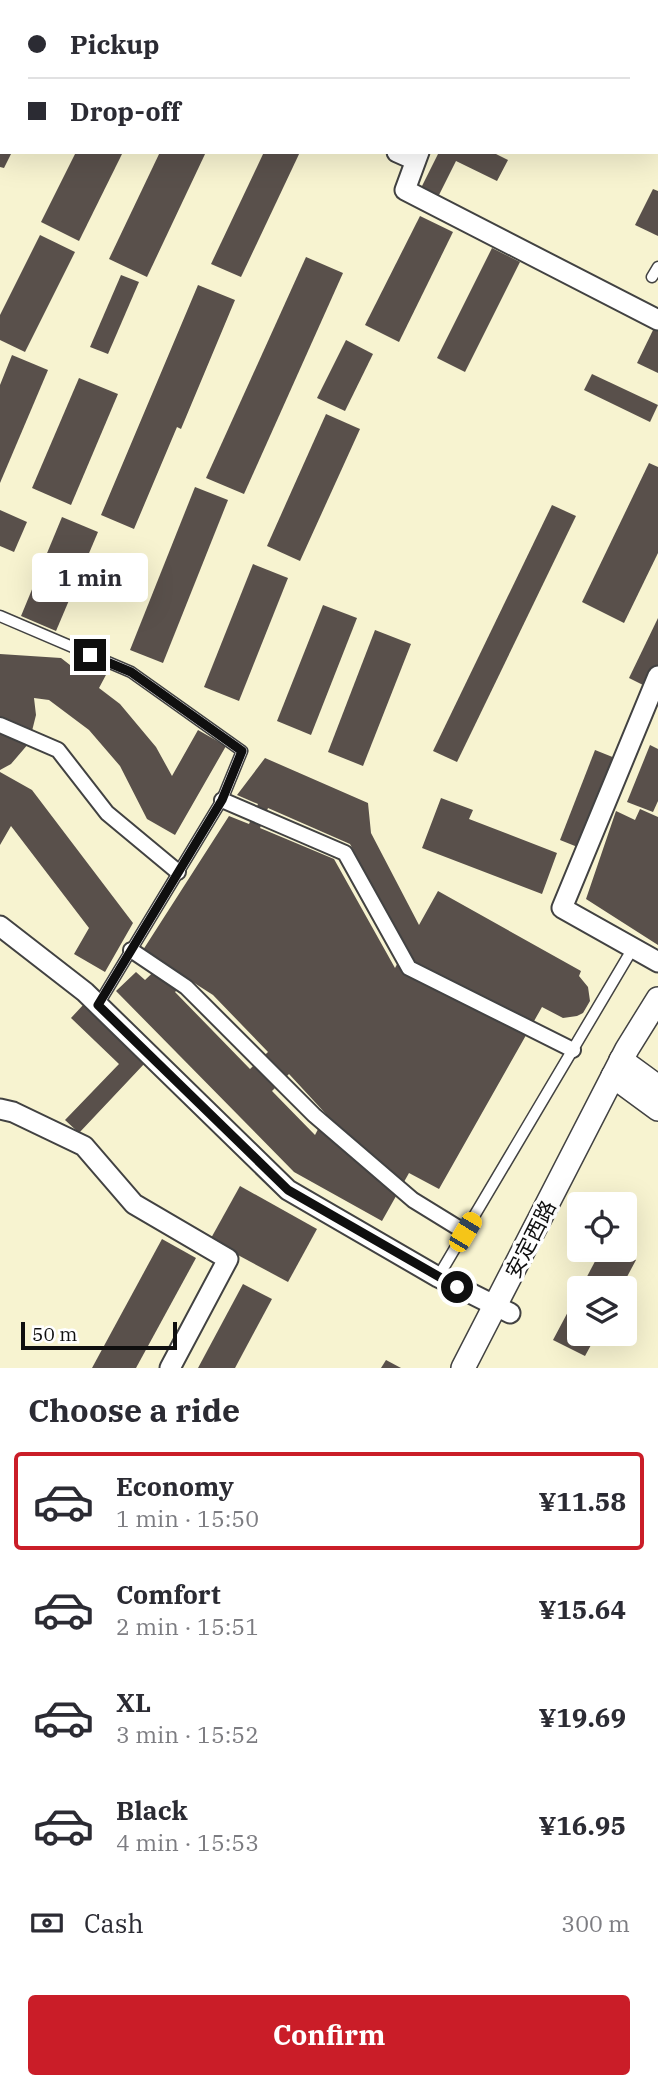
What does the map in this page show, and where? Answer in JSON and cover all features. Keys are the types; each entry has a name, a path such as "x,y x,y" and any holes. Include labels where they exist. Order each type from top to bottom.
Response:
{"street":[{"path":"417,156 405,190 658,320"},
{"path":"658,676 562,908 658,962"},
{"path":"0,725 58,750 107,813 178,872"},
{"path":"222,800 345,853 409,968 573,1050"},
{"path":"0,926 98,1005 288,1190 438,1277 503,1310"},
{"path":"131,950 186,988 314,1115 413,1200 465,1232"},
{"name":"安定西路","path":"480,1368 503,1310 624,1073 658,999"},
{"name":"安定西路","path":"624,1073 658,1029"},
{"path":"624,1073 658,1087"},
{"path":"624,1073 658,1109"},
{"path":"0,1109 13,1112 84,1146 134,1204 228,1259 170,1368"},
{"name":"安定西路","path":"463,1368 503,1310"}],"lane":[{"path":"652,277 658,267"},
{"path":"0,617 131,672 242,751 222,800 98,1005"},
{"path":"438,1277 633,948"}],"shaded area":[{"path":"0,154 658,154 658,1368 0,1368"}],"building":[{"path":"0,154 11,154 4,168 0,167"},
{"path":"75,154 122,154 79,241 41,222"},
{"path":"159,154 205,154 147,277 109,259"},
{"path":"263,154 299,154 241,277 211,264"},
{"path":"438,154 496,154 508,160 497,181 456,161 438,197 421,188"},
{"path":"653,189 658,191 658,236 635,225"},
{"path":"420,216 453,232 399,342 365,325"},
{"path":"40,235 75,252 25,352 0,340 0,315"},
{"path":"492,248 520,262 465,372 437,358"},
{"path":"306,257 343,273 244,494 206,478"},
{"path":"121,275 139,282 108,354 90,347"},
{"path":"198,285 235,300 181,429 177,427 134,529 101,515"},
{"path":"654,328 658,330 658,373 637,363"},
{"path":"346,340 373,354 345,411 317,398"},
{"path":"12,355 48,370 0,483 0,385"},
{"path":"592,374 658,405 650,422 584,390"},
{"path":"79,378 118,394 71,505 32,488"},
{"path":"326,414 360,429 300,561 267,546"},
{"path":"649,463 658,467 658,553 624,623 582,602"},
{"path":"195,487 228,500 163,663 130,650"},
{"path":"552,505 576,516 457,762 433,751"},
{"path":"0,510 27,522 14,552 0,546"},
{"path":"62,517 98,532 56,631 21,616"},
{"path":"253,564 288,578 239,701 204,687"},
{"path":"323,605 357,618 311,735 277,721"},
{"path":"658,618 658,665 647,687 629,678"},
{"path":"375,630 411,644 363,766 328,752"},
{"path":"0,654 61,658 70,665 75,655 107,673 99,688 120,704 156,747 172,776 198,730 226,746 175,835 147,819 120,766 89,730 49,700 34,698 36,715 29,743 11,764 0,770"},
{"path":"650,745 658,749 658,801 653,812 627,802"},
{"path":"595,750 615,758 580,848 560,840"},
{"path":"265,758 368,803 371,833 419,925 438,891 581,971 579,976 588,987 590,1001 583,1013 577,1016 563,1018 542,1007 439,1189 409,1173 382,1221 294,1172 116,991 136,972 145,980 163,963 143,950 229,816 249,824 258,804 237,795","holes":["268,808 350,844 405,949 395,968 334,859 260,828","188,979 213,995 268,1052 250,1069 175,992","289,1074 326,1114 315,1135 272,1091"]},
{"path":"0,772 32,790 133,923 105,972 74,954 89,928 11,826 0,845"},
{"path":"441,798 473,810 469,819 557,853 542,894 422,848"},
{"path":"640,809 658,817 658,945 586,899 616,811 635,820"},
{"path":"84,1004 145,1063 79,1133 65,1120 119,1064 71,1018"},
{"path":"240,1186 317,1229 288,1282 210,1240"},
{"path":"162,1239 196,1258 136,1368 92,1368"},
{"path":"595,1262 635,1262 627,1276 587,1276"},
{"path":"243,1284 272,1299 235,1368 198,1368"},
{"path":"567,1314 567,1346 590,1346 585,1356 553,1340"},
{"path":"386,1360 401,1368 381,1368"}],"route":[{"path":"90,655 131,672 242,751 222,800 98,1005 288,1190 457,1287"}]}
